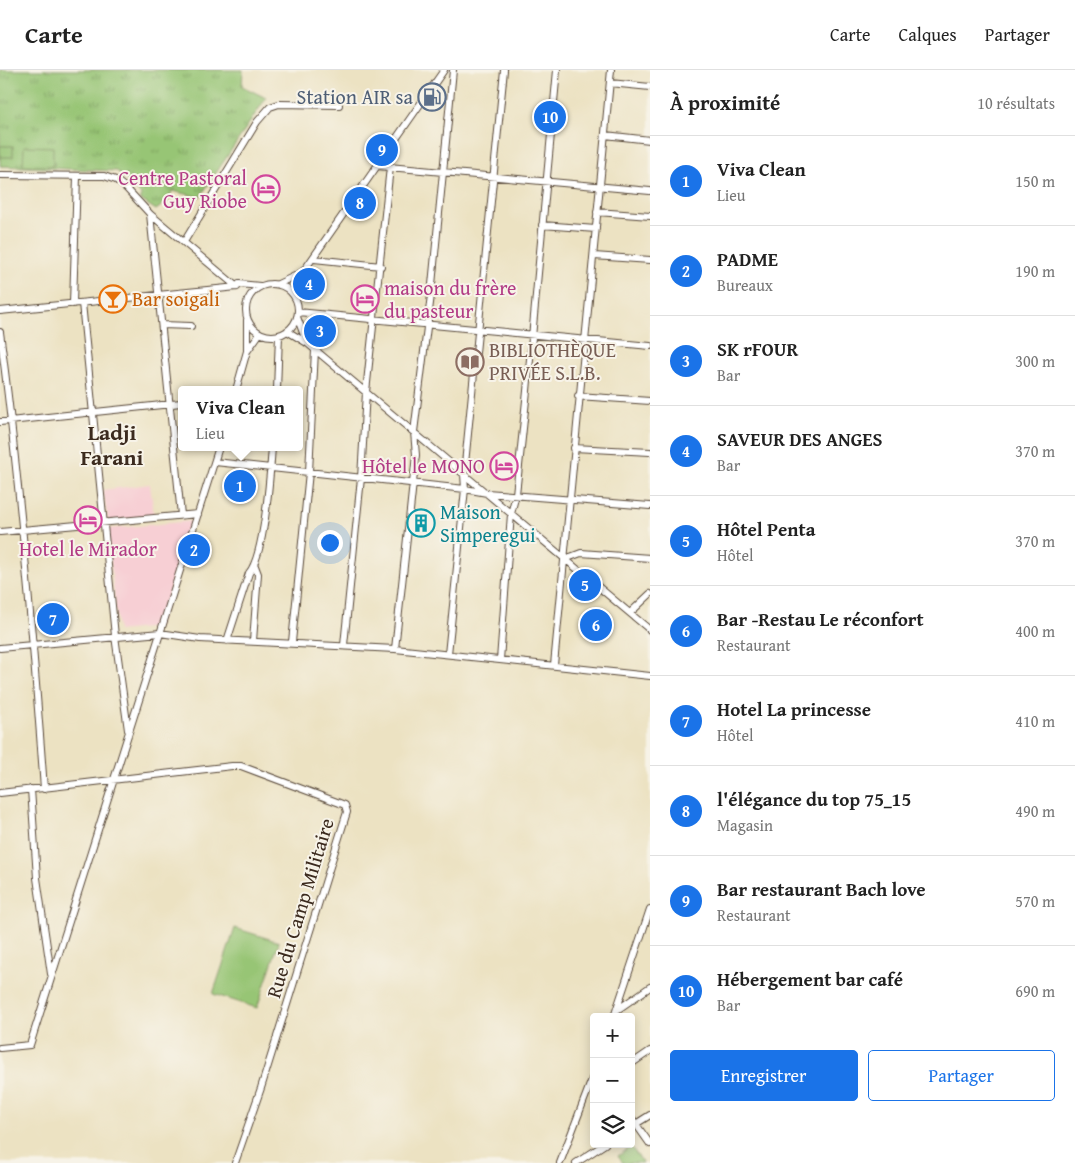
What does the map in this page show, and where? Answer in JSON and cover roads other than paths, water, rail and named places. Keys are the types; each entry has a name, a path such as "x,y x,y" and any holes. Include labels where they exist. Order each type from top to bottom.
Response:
{"street":[{"path":"307,343 297,315 294,296 303,272 314,259 444,70"},
{"path":"395,649 416,455 414,432 444,172 453,70"},
{"path":"448,654 504,70"},
{"path":"500,660 511,514 516,494 557,70"},
{"path":"554,665 565,559 578,396 594,256 611,70"},
{"path":"610,82 650,87"},
{"path":"184,242 262,114 270,107 279,104 338,105"},
{"path":"605,135 650,140"},
{"path":"378,166 650,191"},
{"path":"344,645 366,392 381,266 390,167"},
{"path":"0,175 104,176 116,180 150,214 238,286 248,298"},
{"path":"73,304 78,176"},
{"path":"598,212 650,216"},
{"path":"150,214 181,515"},
{"path":"542,225 596,229"},
{"path":"594,256 650,260"},
{"path":"314,259 381,266"},
{"path":"0,311 158,296 238,286 278,284 303,272"},
{"path":"278,284 294,296"},
{"path":"237,386 247,351 246,305 248,298 260,286"},
{"path":"82,303 115,636 128,731"},
{"path":"297,315 427,323 532,336 650,346"},
{"path":"247,320 260,333 269,336 279,335 287,331 297,315"},
{"path":"162,325 191,326"},
{"path":"287,331 307,343 650,630"},
{"path":"0,332 12,421 34,644 44,789"},
{"path":"247,351 260,333"},
{"path":"277,386 279,335"},
{"path":"292,642 309,472 315,350"},
{"path":"578,396 650,401"},
{"path":"0,422 178,403"},
{"path":"574,448 650,452"},
{"path":"0,1048 30,1045 218,451"},
{"path":"253,641 258,574 255,566 272,451"},
{"path":"215,462 465,489 487,494 516,494 650,506"},
{"path":"0,532 198,514"},
{"path":"565,559 581,553 650,558"},
{"path":"227,641 249,572 255,566"},
{"path":"630,613 650,594"},
{"path":"0,648 160,633 227,641 292,642 395,649 650,676"},
{"name":"Rue du Camp Militaire","path":"113,781 241,766 345,805 347,812 261,1088 235,1163"},
{"path":"0,793 113,781"},
{"path":"31,789 37,878 51,977"},
{"path":"616,1013 650,909"},
{"path":"617,1013 650,987"},
{"path":"635,1061 650,1050"},
{"path":"560,1163 590,1084"},
{"path":"635,1125 650,1115"},
{"path":"635,1127 650,1144"},
{"path":"576,1163 599,1148"}],"place":[{"name":"Station AIR sa","path":"432,97"},
{"name":"Hébergement bar café","path":"550,117"},
{"name":"Bar restaurant Bach love","path":"382,150"},
{"name":"Centre Pastoral Guy Riobe","path":"266,189"},
{"name":"l'élégance du top 75_15","path":"360,203"},
{"name":"SAVEUR DES ANGES","path":"309,284"},
{"name":"Bar soigali","path":"113,299"},
{"name":"maison du frère du pasteur","path":"365,299"},
{"name":"SK rFOUR","path":"320,331"},
{"name":"BIBLIOTHÈQUE PRIVÉE S.L.B.","path":"470,362"},
{"name":"Hôtel le MONO","path":"504,466"},
{"name":"Viva Clean","path":"240,486"},
{"name":"Hotel le Mirador","path":"88,520"},
{"name":"Maison Simperegui","path":"421,523"},
{"name":"PADME","path":"194,550"},
{"name":"Hôtel Penta","path":"585,585"},
{"name":"Hotel La princesse","path":"53,619"},
{"name":"Bar -Restau Le réconfort","path":"596,625"}],"district":[{"name":"Ladji Farani","path":"112,445"}]}
